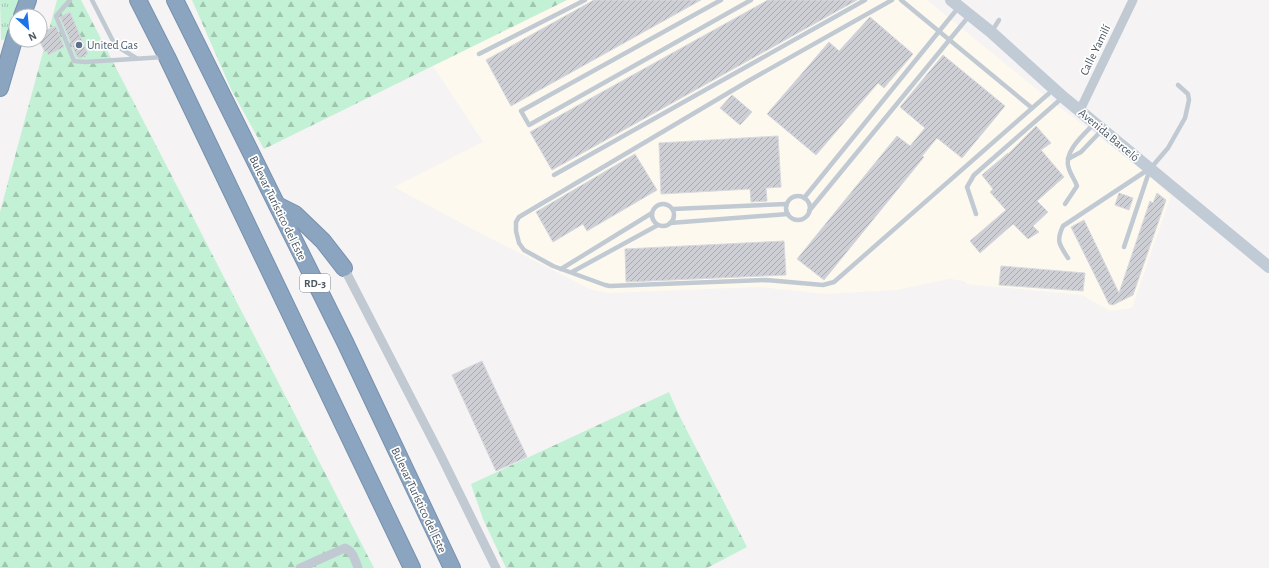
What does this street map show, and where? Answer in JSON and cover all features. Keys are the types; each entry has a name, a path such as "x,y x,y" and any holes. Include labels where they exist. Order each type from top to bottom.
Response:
{"highway":[{"path":"138,0 167,57 412,568"},
{"name":"Bulevar Turístico del Este","path":"175,0 345,342 452,568"},
{"path":"0,88 12,48"},
{"path":"277,205 295,214 323,241 344,268"},
{"path":"393,529 400,568"}],"street":[{"name":"Calle Yamilí","path":"1080,110 1133,0"},
{"name":"Avenida Barceló","path":"955,3 991,32 1059,93 1269,268"},
{"path":"344,268 496,568"},
{"path":"300,568 345,548 352,554 358,568"}],"lane":[{"path":"70,0 56,16 74,61 85,62 167,57"},
{"path":"92,0 115,45 136,58"},
{"path":"479,54 585,0"},
{"path":"721,0 521,111 529,125 751,0"},
{"path":"554,175 866,0"},
{"path":"892,0 750,80 518,217 516,222 516,230 519,243 524,250 553,266 610,286 766,280 811,285 823,285 834,282 1032,108 1059,93"},
{"path":"901,0 1032,108"},
{"path":"804,198 939,31 955,3"},
{"path":"804,198 794,197 787,204 786,211 794,219 802,219 808,214 970,15"},
{"path":"991,32 999,20"},
{"path":"1068,258 1060,246 1058,236 1063,226 1150,168 1168,148 1185,118 1189,100 1188,94 1178,85"},
{"path":"976,214 967,187 974,175 1059,93"},
{"path":"1065,204 1078,186 1068,168 1068,159 1075,144 1099,126"},
{"path":"1068,159 1081,152 1099,126"},
{"path":"1124,247 1150,168"},
{"path":"804,198 808,204 809,211"},
{"path":"561,269 652,213 655,207 661,204 668,205 673,209 787,204"},
{"path":"670,223 674,217 673,209"},
{"path":"652,213 653,220 658,225 664,226 670,223 788,214"},
{"path":"572,272 658,225"}],"shaded area":[{"path":"567,0 927,0 1050,100 1143,170 1171,196 1132,308 1110,311 1082,295 967,284 965,281 949,279 897,290 825,294 759,287 609,293 592,290 394,187 483,142 433,66"}],"green space":[{"path":"0,0 22,0 20,8 8,8 8,38 1,40"},
{"path":"57,0 81,0 374,568 0,568 0,212 44,48 48,48 48,33"},
{"path":"192,0 567,0 264,149 231,89"},
{"path":"669,392 680,417 747,547 707,568 506,568 483,519 471,484"}],"building":[{"path":"594,0 701,0 511,106 486,60"},
{"path":"768,0 857,0 552,170 530,132"},
{"path":"70,12 88,54 80,58 77,57 60,17"},
{"path":"870,17 913,54 884,88 878,83 816,155 767,114 829,42 839,51"},
{"path":"56,26 64,47 48,55 47,51 45,52 43,48 48,48 48,30"},
{"path":"943,55 1005,106 962,158 937,138 922,156 924,157 824,280 797,259 897,136 910,146 925,128 900,107"},
{"path":"732,95 752,112 740,125 720,108"},
{"path":"1036,126 1051,143 1041,150 1064,177 1037,201 1048,212 1033,226 1039,232 1028,239 1013,224 980,253 970,241 1006,210 990,192 993,189 982,175 1008,154"},
{"path":"778,136 781,187 766,188 767,201 751,202 750,189 661,194 659,143"},
{"path":"635,154 657,190 587,231 583,224 553,242 536,212"},
{"path":"1119,193 1133,198 1129,210 1115,205"},
{"path":"1157,193 1166,200 1133,295 1113,305 1109,304 1071,227 1084,220 1119,293 1150,201 1153,203"},
{"path":"784,241 786,275 626,282 625,249"},
{"path":"1001,266 1085,273 1083,291 999,285"},
{"path":"482,361 527,457 496,471 452,375"}],"place":[{"name":"United Gas","path":"79,45"}]}
